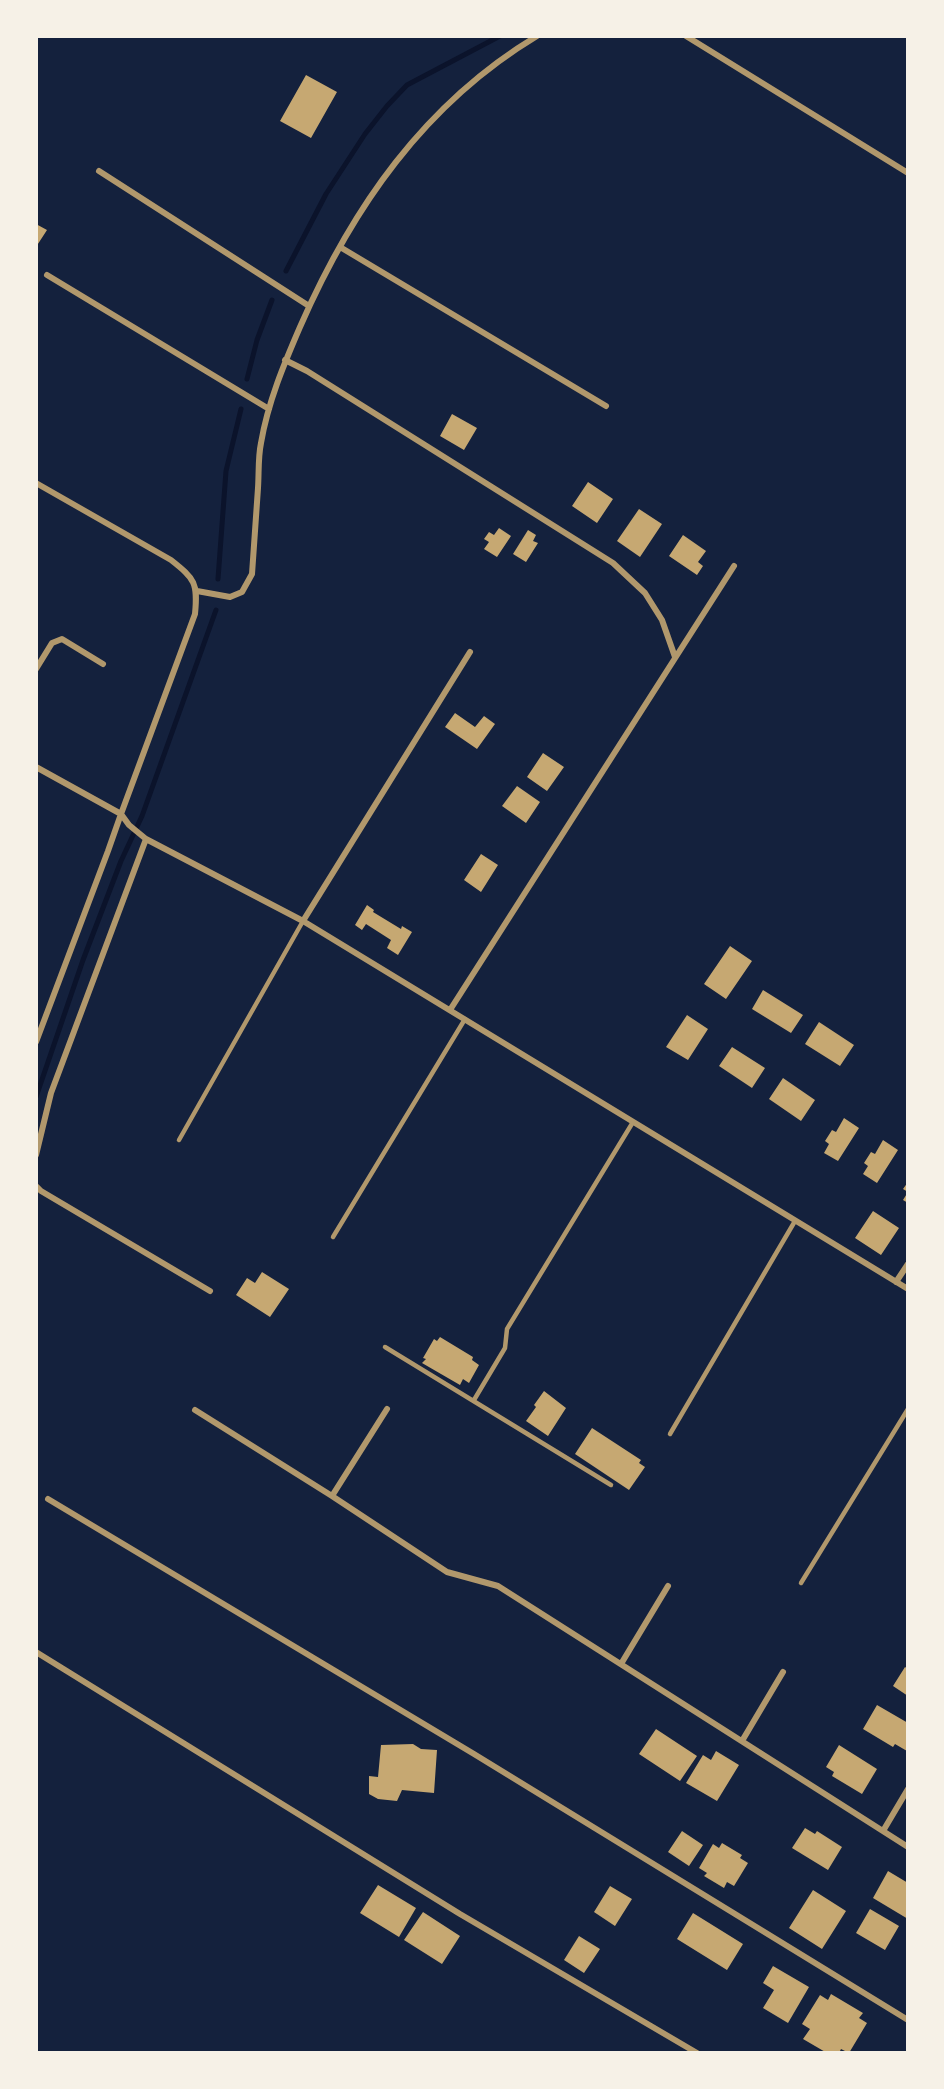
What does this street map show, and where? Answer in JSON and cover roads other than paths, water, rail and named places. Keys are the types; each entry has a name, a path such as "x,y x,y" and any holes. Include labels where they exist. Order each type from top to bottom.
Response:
{"street":[{"path":"197,591 230,597 242,592 252,574 261,444 268,409 285,360 309,306 351,225 414,138 444,106 478,77 537,36"},
{"path":"686,36 908,173"},
{"path":"99,171 309,306"},
{"path":"340,247 606,406"},
{"path":"47,275 268,409"},
{"path":"285,360 307,371 613,563 645,594 662,620 675,657"},
{"path":"36,483 171,560 186,572 197,591 195,614 36,1042"},
{"path":"450,1010 734,566"},
{"path":"36,669 52,642 62,639 104,664"},
{"path":"303,921 470,652"},
{"path":"36,767 120,814 146,839 303,921 908,1289"},
{"path":"36,1155 51,1093 146,839"},
{"path":"36,1186 40,1191 210,1291"},
{"path":"897,1282 908,1264"},
{"path":"332,1496 387,1409"},
{"path":"195,1410 447,1572 498,1587 908,1847"},
{"path":"48,1499 474,1754 908,2020"},
{"path":"621,1664 668,1586"},
{"path":"36,1652 460,1914 697,2053"},
{"path":"742,1741 783,1672"},
{"path":"883,1831 908,1789"}],"lane":[{"path":"179,1140 303,921"},
{"path":"333,1237 465,1019"},
{"path":"474,1400 505,1348 507,1329 633,1122"},
{"path":"670,1434 795,1221"},
{"path":"385,1347 611,1485"},
{"path":"801,1583 908,1409"}],"waterway":[{"path":"286,271 326,194 365,134 387,106 407,85 500,36"},
{"path":"247,379 257,340 272,300"},
{"path":"218,579 226,471 241,409"},
{"path":"36,1097 83,960 121,861 142,816 216,610"}]}
